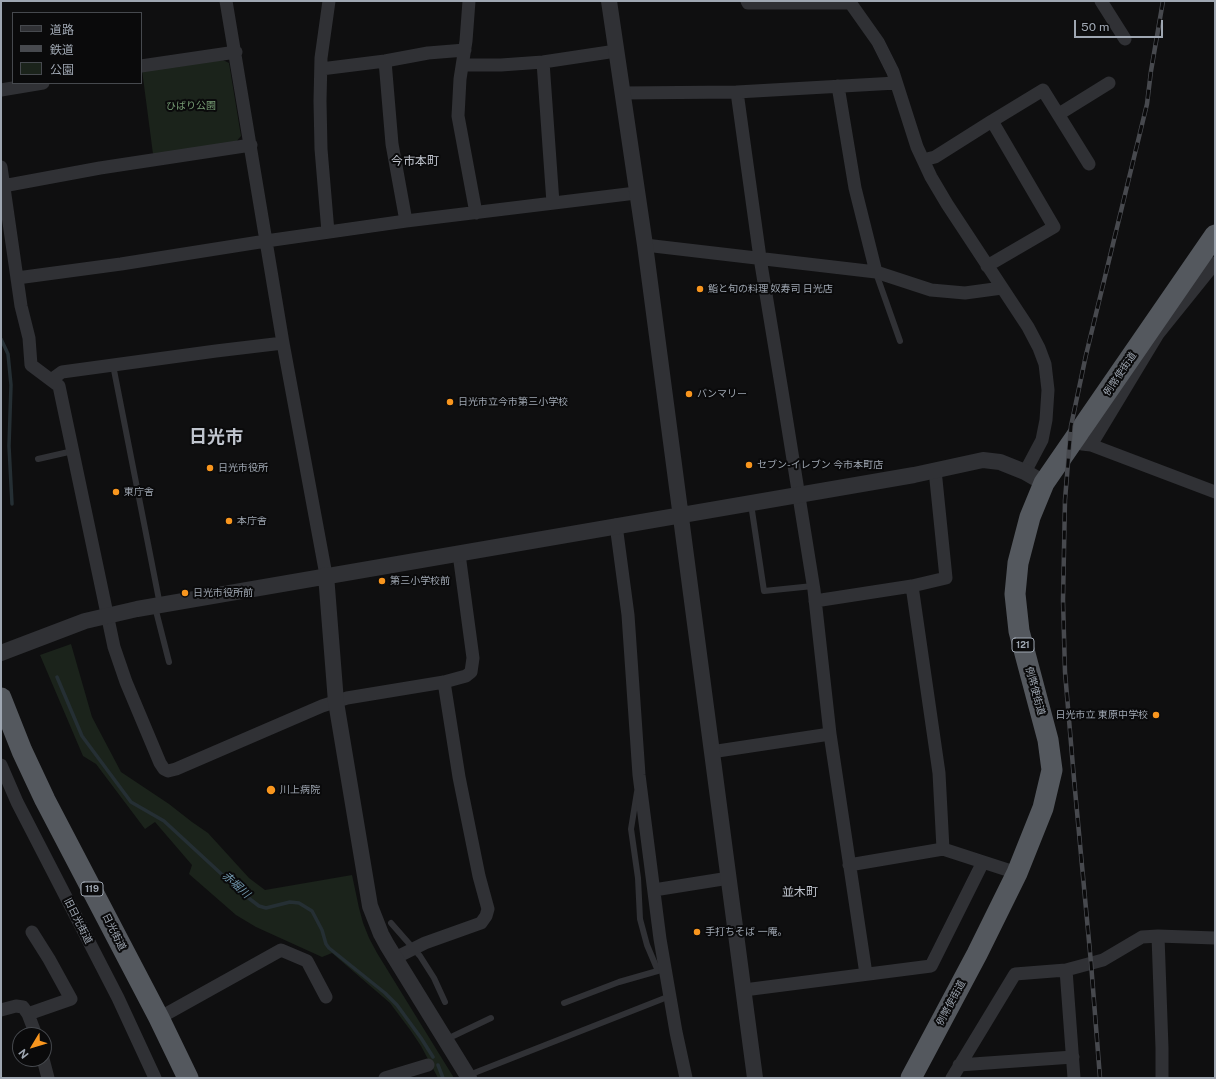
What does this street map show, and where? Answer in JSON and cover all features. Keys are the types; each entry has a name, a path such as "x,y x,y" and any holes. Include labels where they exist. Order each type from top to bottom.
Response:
{"highway":[{"name":"例幣使街道","path":"911,1078 978,954 1017,873 1043,808 1052,770 1048,740 1019,631 1015,594 1018,563 1030,517 1044,483 1082,444 1215,235"},
{"name":"日光街道","path":"1,698 22,751 45,800 159,1018 188,1078"}],"street":[{"path":"226,1 236,52 283,343 326,575 336,702 370,906 381,934 468,1077"},
{"path":"328,232 321,149 321,58 329,1"},
{"path":"469,1 465,50 460,79 458,116 476,213"},
{"path":"609,1 636,193 645,245 756,1078"},
{"path":"747,1 850,2 878,42 893,72 917,147 931,177 987,266 1028,327 1039,348 1045,364 1048,390 1046,420 1042,440 1025,472"},
{"path":"1101,1 1125,39"},
{"path":"321,69 465,50"},
{"path":"142,66 236,52"},
{"path":"463,64 501,65 543,62 616,52"},
{"path":"385,61 392,144 406,221"},
{"path":"543,62 553,203"},
{"path":"622,93 737,92 896,83"},
{"path":"1059,114 1109,83"},
{"path":"1,90 37,84"},
{"path":"838,86 855,188 876,272"},
{"path":"923,160 935,157 1043,90 1089,164"},
{"path":"737,92 760,258 813,586 830,734 866,974"},
{"path":"987,266 1054,227 992,121"},
{"path":"3,186 100,168 251,145"},
{"path":"1,167 21,306 29,338 30,365 59,386 117,659 160,763 164,769 168,771 176,769 322,706 347,698 444,682 466,676 471,672 473,658 459,554"},
{"path":"17,278 121,264 406,221 636,193"},
{"path":"645,245 876,272 931,290 965,293 1002,288"},
{"path":"1215,263 1158,334 1082,444 1215,492"},
{"path":"51,380 62,372 283,343"},
{"path":"1,652 85,621 158,605 326,575 459,554 616,525 914,475 983,460 1000,462 1025,472 1044,483"},
{"path":"815,601 912,586 946,578 935,470"},
{"path":"616,525 628,615 639,775 654,890 662,970 670,996 686,1078"},
{"path":"912,586 939,773 943,849"},
{"path":"395,958 414,948 481,923 486,916 488,909 479,876 459,776 444,682"},
{"path":"712,752 830,734"},
{"name":"旧日光街道","path":"1,765 17,802 118,998 155,1078"},
{"path":"849,865 943,849 1017,873"},
{"path":"744,990 931,966 982,862"},
{"path":"654,890 729,878"},
{"path":"28,1014 71,999 32,932"},
{"path":"1158,936 1162,1078"},
{"path":"952,1078 1015,974 1066,970 1103,960 1142,937 1158,936 1215,938"},
{"path":"159,1018 281,950 307,961 326,996"},
{"path":"1066,970 1074,1078"},
{"path":"1,1010 16,1006 23,1008 28,1014 33,1027"},
{"path":"959,1065 1073,1057"},
{"path":"385,1078 428,1065"},
{"path":"45,1067 48,1078"}],"lane":[{"path":"876,272 900,341"},
{"path":"113,365 169,662"},
{"path":"38,459 72,451"},
{"path":"751,502 764,591 813,586"},
{"path":"564,1003 619,982 662,970 647,945 640,919 638,878 631,829 639,775"},
{"path":"391,923 414,948 434,978 445,1002"},
{"path":"468,1077 670,996"},
{"path":"445,1040 491,1018"}],"green space":[{"name":"ひばり公園","path":"223,60 229,63 241,136 235,143 153,154 142,70"},
{"path":"71,644 92,717 121,772 169,804 208,833 249,878 265,890 352,875 363,923 369,938 454,1078 438,1078 421,1046 390,1003 332,953 322,957 256,927 236,915 189,874 192,865 155,822 145,829 96,764 83,756 40,655"}],"waterway":[{"name":"赤堀川","path":"1,339 8,354 11,385 9,446 12,504"},
{"name":"赤堀川","path":"57,677 82,736 131,802 164,821 242,893 259,906 266,908 290,902 299,903 312,911 329,948 385,993 397,1005 433,1057"},
{"name":"赤堀川","path":"438,1065 443,1078"}],"railway":[{"path":"1100,1078 1065,672 1063,600 1065,500 1071,426 1086,355 1147,104 1163,1"}],"place":[{"name":"鮨と旬の料理 奴寿司 日光店","path":"700,289"},
{"name":"バンマリー","path":"689,394"},
{"name":"日光市立今市第三小学校","path":"450,402"},
{"name":"セブン-イレブン 今市本町店","path":"749,465"},
{"name":"日光市役所","path":"210,468"},
{"name":"東庁舎","path":"116,492"},
{"name":"本庁舎","path":"229,521"},
{"name":"第三小学校前","path":"382,581"},
{"name":"日光市役所前","path":"185,593"},
{"name":"日光市立 東原中学校","path":"1156,715"},
{"name":"川上病院","path":"271,790"},
{"name":"手打ちそば 一庵。","path":"697,932"}],"district":[{"name":"今市本町","path":"415,161"},
{"name":"日光市","path":"216,437"},
{"name":"並木町","path":"800,892"}]}
